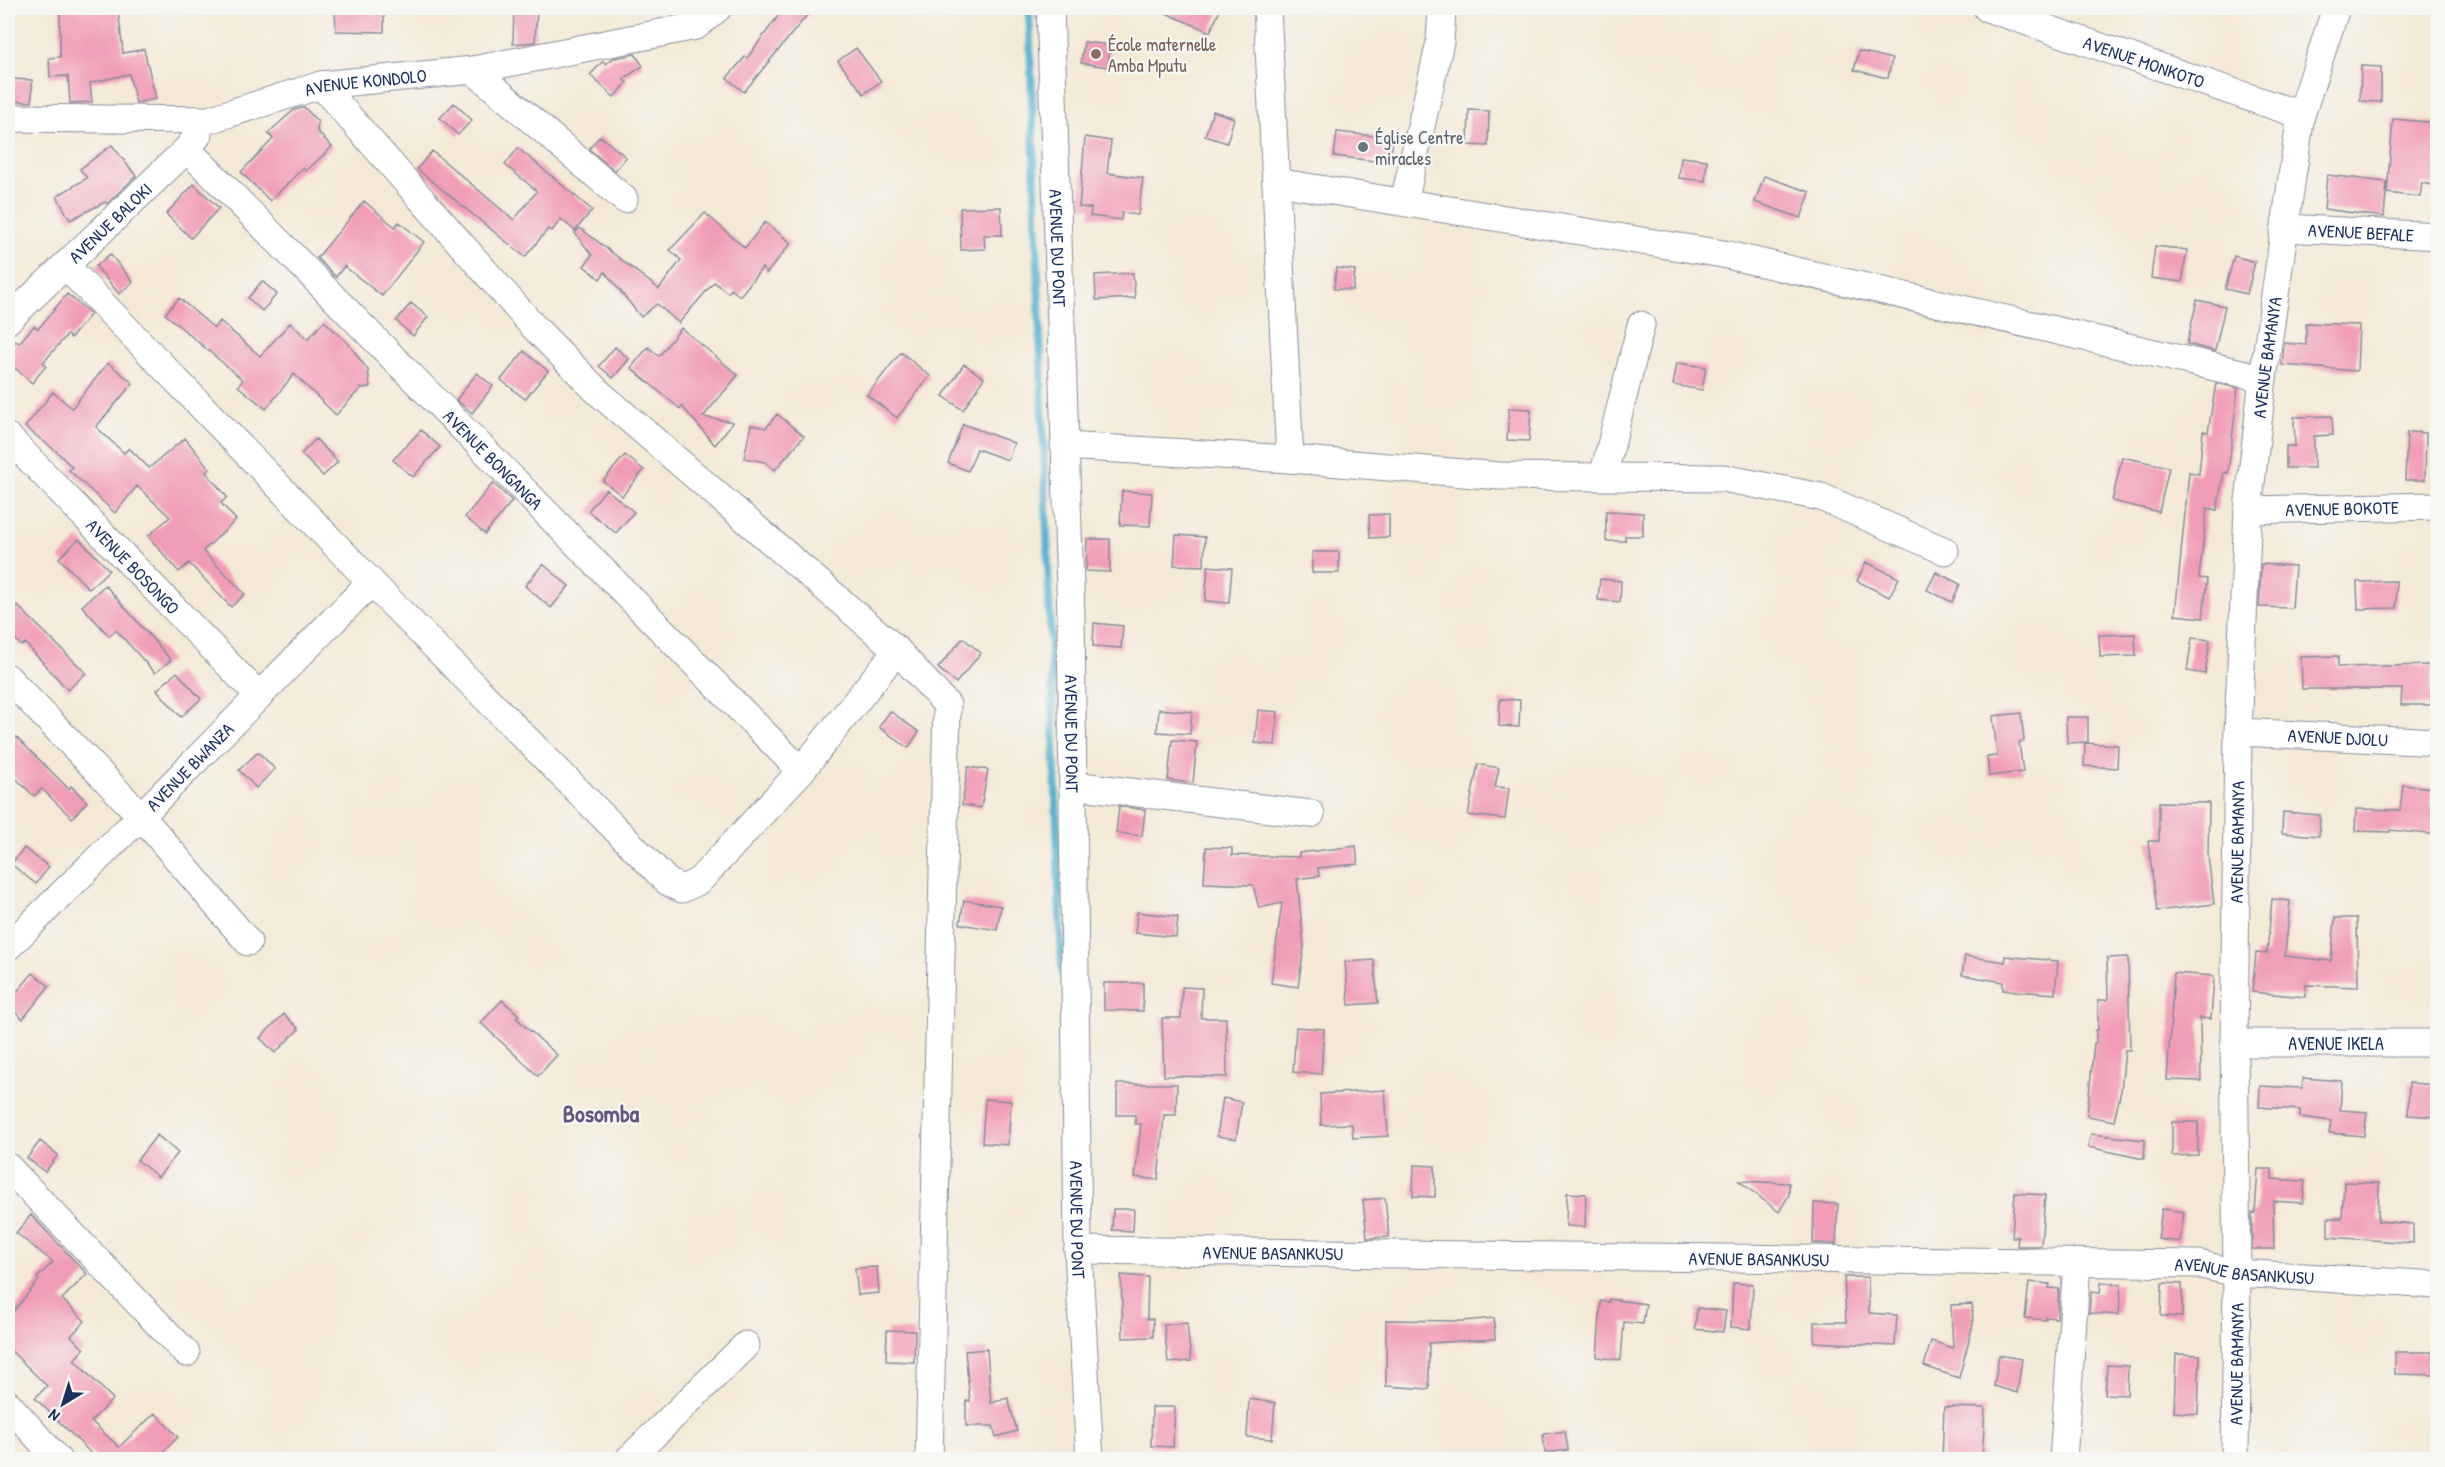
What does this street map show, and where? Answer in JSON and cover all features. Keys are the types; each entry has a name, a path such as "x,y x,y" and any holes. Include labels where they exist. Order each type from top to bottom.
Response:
{"street":[{"name":"AVENUE KONDOLO","path":"8,118 208,120 321,85 473,70 696,26 718,8"},
{"name":"AVENUE DU PONT","path":"1050,8 1071,615 1078,1250 1090,1460"},
{"path":"1267,8 1290,459"},
{"path":"1404,202 1440,42 1442,8"},
{"name":"AVENUE MONKOTO","path":"1987,8 2301,115"},
{"name":"AVENUE BAMANYA","path":"2235,1460 2237,1273 2234,1043 2238,732 2248,510 2263,378 2301,115 2336,8"},
{"path":"473,70 624,199"},
{"path":"321,85 533,326 598,393 897,650 947,705 929,1460"},
{"name":"AVENUE BALOKI","path":"8,320 187,149 208,120"},
{"name":"AVENUE BONGANGA","path":"187,149 801,771"},
{"path":"1276,182 1722,254 2263,378"},
{"name":"AVENUE BEFALE","path":"2285,228 2438,236"},
{"path":"65,265 371,582 668,882 682,889 699,881 801,771 897,650"},
{"path":"1603,477 1641,325"},
{"name":"AVENUE BOSONGO","path":"8,436 259,696"},
{"path":"1064,446 1290,459 1500,476 1723,478 1821,497 1946,551"},
{"name":"AVENUE BOKOTE","path":"2248,510 2438,506"},
{"name":"AVENUE BWANZA","path":"11,937 141,816 371,582"},
{"path":"8,678 141,816 248,942"},
{"name":"AVENUE DJOLU","path":"2238,732 2438,742"},
{"path":"1073,786 1311,814"},
{"name":"AVENUE IKELA","path":"2234,1043 2438,1044"},
{"path":"8,1167 186,1353"},
{"name":"AVENUE BASANKUSU","path":"1078,1250 2198,1264 2237,1273 2438,1285"},
{"path":"2062,1460 2077,1263"},
{"path":"628,1460 746,1345"},
{"path":"8,1404 58,1460"}],"building":[{"path":"60,8 118,8 123,53 144,49 156,99 136,103 129,74 90,83 92,102 70,103 68,76 50,77 49,58 60,57"},
{"path":"335,8 384,8 384,32 336,31"},
{"path":"514,8 537,9 535,42 513,44"},
{"path":"784,8 813,8 744,92 727,78 745,57 747,58"},
{"path":"1154,8 1221,8 1210,32"},
{"name":"École maternelle Amba Mputu","path":"1084,42 1110,45 1108,67 1081,63"},
{"path":"856,48 881,81 864,94 838,61"},
{"path":"1859,51 1892,59 1888,78 1854,70"},
{"path":"635,54 643,66 623,79 627,83 614,97 590,75 603,61 606,64 614,58"},
{"path":"2361,66 2381,67 2381,102 2360,101"},
{"path":"12,79 32,80 32,102 11,101"},
{"path":"454,103 472,120 458,135 440,118"},
{"path":"304,107 318,122 317,131 332,147 306,171 303,168 270,201 241,172 273,139 268,133 294,110"},
{"path":"1469,110 1489,111 1488,146 1468,145"},
{"path":"1213,111 1234,118 1227,143 1205,136"},
{"path":"2393,119 2438,123 2438,186 2422,183 2420,197 2387,193"},
{"name":"Église Centre miracles","path":"1337,132 1393,138 1390,163 1334,156"},
{"path":"600,136 626,157 615,171 589,149"},
{"path":"1085,137 1111,141 1107,173 1143,178 1138,215 1122,213 1121,220 1090,216 1091,208 1079,207"},
{"path":"112,145 136,176 107,204 105,202 70,220 57,196 87,178 80,169"},
{"path":"518,148 592,210 575,231 561,219 552,231 548,229 525,257 417,169 432,151 514,220 537,191 505,165"},
{"path":"1681,157 1707,160 1705,181 1679,178"},
{"path":"2327,175 2387,182 2384,217 2324,209"},
{"path":"1764,176 1810,192 1801,218 1755,202"},
{"path":"194,184 219,208 191,238 166,214"},
{"path":"364,201 395,227 399,222 424,242 382,296 344,266 336,277 317,258"},
{"path":"1001,207 1002,235 984,235 985,249 961,250 960,208"},
{"path":"705,213 745,248 765,222 791,243 767,273 762,268 740,296 731,289 728,293 714,282 679,323 657,304 641,317 605,272 600,279 584,266 592,255 575,233 580,228 659,289 681,260 670,250"},
{"path":"2155,246 2187,250 2182,282 2151,278"},
{"path":"110,254 133,282 119,294 96,266"},
{"path":"2234,256 2255,262 2247,294 2225,289"},
{"path":"1336,268 1355,270 1353,290 1334,289"},
{"path":"1133,273 1135,298 1096,300 1095,275"},
{"path":"262,281 277,294 262,311 248,298"},
{"path":"67,294 91,314 71,338 67,335 43,363 46,366 32,383 8,362 8,351 16,341 19,343 34,326 38,329"},
{"path":"179,298 214,328 220,321 260,356 290,323 308,339 324,321 348,343 368,370 370,387 361,388 336,415 294,374 266,409 238,386 243,380 165,314"},
{"path":"2197,300 2225,306 2215,351 2187,344"},
{"path":"411,303 428,317 413,336 396,321"},
{"path":"2306,323 2359,325 2357,371 2282,365 2284,343 2306,345"},
{"path":"681,328 738,375 703,417 733,422 715,445 682,406 680,409 631,368 648,347 659,356"},
{"path":"615,347 629,359 613,378 599,366"},
{"path":"524,351 548,371 525,399 501,380"},
{"path":"901,352 930,376 897,418 867,395"},
{"path":"108,363 133,383 96,427 124,453 129,448 149,468 185,438 210,469 206,472 227,497 221,503 236,520 203,551 245,594 231,607 189,563 179,572 148,536 170,517 137,486 115,513 69,470 72,467 56,451 25,427 53,392 72,408"},
{"path":"1677,363 1706,367 1702,390 1673,385"},
{"path":"964,364 984,378 963,410 943,396"},
{"path":"477,373 493,386 472,413 456,400"},
{"path":"2216,383 2238,388 2228,473 2224,472 2217,510 2207,508 2199,578 2207,579 2203,618 2175,615 2189,472 2199,474 2203,431 2208,432"},
{"path":"1509,408 1531,409 1529,441 1507,440"},
{"path":"777,414 804,436 775,470 765,462 744,458 751,425 766,428"},
{"path":"2332,416 2333,435 2314,436 2314,468 2286,468 2286,446 2295,446 2294,417"},
{"path":"963,424 1014,443 1008,460 977,449 968,471 948,463"},
{"path":"421,430 440,447 413,477 393,460"},
{"path":"2407,432 2426,433 2425,480 2405,480"},
{"path":"316,439 338,462 323,476 301,454"},
{"path":"625,455 644,470 622,496 603,481"},
{"path":"2122,457 2169,467 2159,512 2112,501"},
{"path":"493,483 512,501 485,534 465,517"},
{"path":"606,489 634,512 616,533 588,511"},
{"path":"1122,491 1152,493 1150,526 1120,525"},
{"path":"1606,511 1643,513 1643,536 1625,536 1625,541 1606,541"},
{"path":"1389,514 1389,537 1370,538 1369,515"},
{"path":"1176,535 1205,537 1204,566 1174,565"},
{"path":"79,539 109,570 89,589 59,558"},
{"path":"1087,539 1110,539 1110,572 1086,571"},
{"path":"1312,552 1339,552 1339,573 1312,573"},
{"path":"1866,562 1899,578 1889,597 1857,581"},
{"path":"543,564 569,586 551,608 525,586"},
{"path":"2261,564 2295,566 2292,608 2259,607"},
{"path":"1208,566 1232,568 1229,603 1205,601"},
{"path":"1936,572 1960,584 1952,602 1927,590"},
{"path":"1600,579 1621,581 1620,602 1598,600"},
{"path":"2396,581 2396,608 2358,609 2357,582"},
{"path":"105,585 171,660 155,673 116,630 109,636 82,606"},
{"path":"17,605 86,673 68,690 25,643 22,646 8,632 8,615"},
{"path":"1094,623 1123,626 1121,648 1093,646"},
{"path":"2135,634 2136,656 2100,657 2099,635"},
{"path":"963,638 981,653 956,683 938,668"},
{"path":"2192,638 2210,640 2205,674 2187,671"},
{"path":"2338,656 2338,667 2432,665 2431,705 2401,705 2402,689 2302,689 2301,657"},
{"path":"177,672 201,699 181,717 157,690"},
{"path":"1500,699 1520,700 1519,727 1499,726"},
{"path":"1159,709 1192,712 1190,734 1157,732"},
{"path":"1258,710 1278,712 1275,745 1255,743"},
{"path":"890,711 919,732 908,748 879,727"},
{"path":"2021,713 2024,741 2019,742 2023,772 1989,776 1987,757 1997,756 1993,716"},
{"path":"2066,717 2088,717 2088,742 2067,743"},
{"path":"8,729 69,789 71,786 87,802 72,818 42,789 34,796 8,771"},
{"path":"1172,740 1197,742 1193,783 1168,780"},
{"path":"2085,743 2118,745 2117,768 2084,766"},
{"path":"258,752 275,769 256,788 239,770"},
{"path":"1478,764 1499,768 1495,787 1509,788 1505,819 1468,815"},
{"path":"968,767 988,770 981,808 962,805"},
{"path":"2403,785 2433,788 2431,807 2438,808 2438,835 2390,830 2390,832 2355,831 2356,809 2400,810"},
{"path":"2159,802 2209,803 2208,856 2214,904 2157,911 2148,841 2159,841"},
{"path":"1119,806 1145,810 1142,836 1116,833"},
{"path":"2283,812 2320,815 2319,836 2282,833"},
{"path":"1356,846 1358,864 1318,868 1319,876 1297,879 1304,947 1298,987 1271,983 1282,903 1259,908 1253,885 1204,883 1206,847 1232,848 1232,855 1299,857 1299,853"},
{"path":"24,848 49,867 36,884 11,864"},
{"path":"2272,899 2290,901 2285,956 2331,961 2335,918 2357,918 2358,987 2306,985 2305,997 2252,992 2256,953 2267,954"},
{"path":"964,900 1001,906 997,930 960,924"},
{"path":"1137,912 1178,917 1176,937 1135,933"},
{"path":"1965,956 2005,962 2005,956 2058,961 2055,994 2003,990 2003,982 1962,975"},
{"path":"2128,957 2130,1050 2125,1050 2121,1091 2114,1121 2087,1116 2094,1043 2096,1043 2096,1030 2098,1030 2098,1000 2108,1000 2107,958"},
{"path":"1374,960 1378,1003 1349,1005 1345,962"},
{"path":"33,973 49,986 23,1019 8,1006 8,1002"},
{"path":"2174,973 2214,976 2211,1019 2200,1018 2201,1081 2167,1080"},
{"path":"1104,983 1143,983 1143,1011 1104,1010"},
{"path":"1182,987 1202,988 1201,1018 1226,1018 1227,1077 1164,1076 1162,1018 1181,1018"},
{"path":"502,1000 519,1015 516,1018 557,1055 538,1076 481,1023"},
{"path":"284,1014 299,1029 275,1053 260,1038"},
{"path":"1296,1027 1324,1029 1321,1074 1293,1072"},
{"path":"2303,1078 2342,1081 2340,1110 2367,1112 2364,1136 2329,1133 2331,1121 2300,1117 2300,1110 2259,1107 2260,1086 2302,1088"},
{"path":"2409,1083 2438,1085 2438,1117 2408,1115"},
{"path":"1117,1084 1177,1084 1176,1115 1164,1115 1158,1180 1135,1177 1141,1124 1135,1124 1135,1115 1117,1115"},
{"path":"1385,1090 1388,1136 1353,1138 1352,1124 1321,1125 1320,1094"},
{"path":"1223,1098 1242,1102 1236,1139 1217,1136"},
{"path":"985,1099 1011,1101 1008,1145 982,1143"},
{"path":"2172,1122 2198,1122 2198,1155 2172,1156"},
{"path":"2091,1134 2145,1140 2144,1159 2088,1147"},
{"path":"157,1135 178,1153 158,1177 137,1160"},
{"path":"40,1141 58,1155 45,1172 27,1158"},
{"path":"1414,1165 1435,1166 1435,1197 1413,1196"},
{"path":"2258,1169 2272,1169 2272,1179 2305,1181 2303,1203 2273,1201 2274,1249 2252,1249 2252,1213 2255,1213"},
{"path":"1739,1181 1789,1183 1789,1195 1779,1212"},
{"path":"2344,1182 2379,1183 2378,1221 2413,1224 2413,1243 2328,1237 2328,1218 2342,1218"},
{"path":"1567,1193 1586,1194 1585,1227 1566,1226"},
{"path":"2015,1193 2045,1195 2041,1246 2017,1246 2018,1237 2012,1237"},
{"path":"1385,1198 1389,1237 1367,1238 1363,1200"},
{"path":"1814,1203 1838,1204 1836,1244 1813,1243"},
{"path":"1113,1209 1134,1209 1133,1231 1112,1230"},
{"path":"2162,1209 2184,1212 2180,1242 2158,1239"},
{"path":"31,1215 87,1274 62,1299 85,1321 71,1336 84,1349 74,1360 113,1399 91,1421 119,1447 155,1413 178,1437 155,1460 98,1460 35,1398 47,1386 8,1348 8,1318 39,1280 37,1278 53,1262 16,1233"},
{"path":"877,1267 879,1293 858,1295 855,1268"},
{"path":"1121,1275 1148,1277 1147,1319 1153,1319 1153,1337 1123,1338"},
{"path":"1844,1277 1868,1277 1869,1313 1897,1315 1895,1346 1814,1342 1814,1322 1846,1322"},
{"path":"2029,1282 2050,1284 2049,1288 2059,1289 2057,1318 2046,1317 2046,1320 2025,1318"},
{"path":"1733,1283 1753,1284 1751,1329 1731,1327"},
{"path":"2101,1283 2121,1284 2119,1315 2089,1313 2091,1292 2100,1293"},
{"path":"2162,1283 2182,1284 2182,1317 2161,1316"},
{"path":"1609,1299 1646,1304 1643,1324 1624,1322 1621,1360 1597,1357 1601,1301 1609,1302"},
{"path":"1972,1304 1973,1324 1959,1378 1924,1366 1931,1341 1953,1348 1951,1305"},
{"path":"1697,1308 1726,1311 1723,1332 1695,1329"},
{"path":"1494,1318 1495,1339 1429,1343 1429,1389 1386,1386 1386,1320 1463,1321"},
{"path":"1187,1323 1191,1361 1168,1363 1164,1325"},
{"path":"887,1330 915,1331 914,1362 886,1361"},
{"path":"987,1349 991,1403 1008,1398 1017,1431 996,1437 993,1426 966,1426 966,1401 970,1401 965,1351"},
{"path":"2395,1352 2438,1352 2438,1375 2395,1374"},
{"path":"2176,1354 2200,1355 2198,1414 2174,1412"},
{"path":"1999,1355 2022,1359 2017,1393 1994,1386"},
{"path":"2107,1365 2128,1366 2127,1395 2105,1394"},
{"path":"1249,1399 1275,1403 1272,1439 1247,1437"},
{"path":"1152,1407 1175,1407 1173,1447 1151,1446"},
{"path":"1944,1407 1985,1408 1982,1460 1942,1460"},
{"path":"1565,1431 1568,1450 1545,1453 1543,1434"}],"waterway":[{"path":"1029,8 1062,974"}],"place":[{"name":"École maternelle Amba Mputu","path":"1096,54"},
{"name":"Église Centre miracles","path":"1363,147"}],"district":[{"name":"Bosomba","path":"601,1113"}]}
